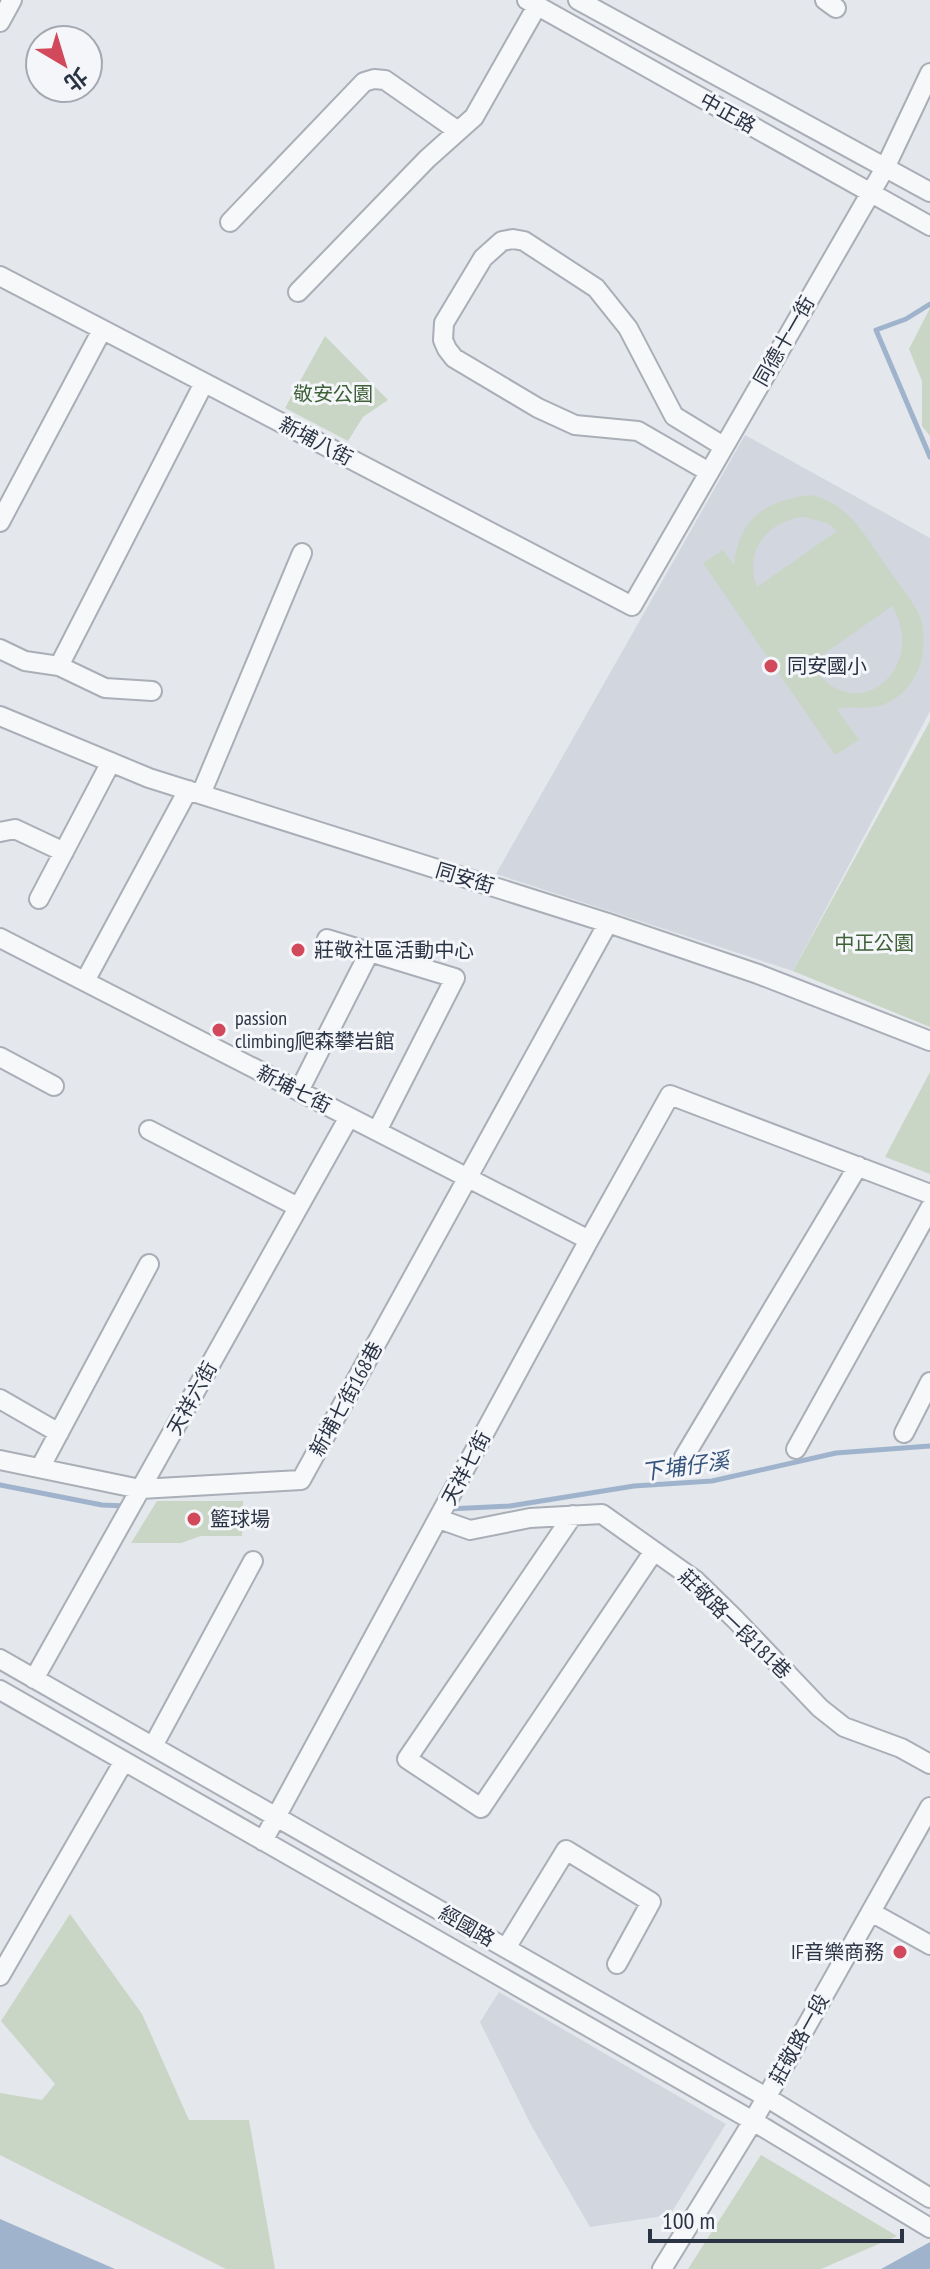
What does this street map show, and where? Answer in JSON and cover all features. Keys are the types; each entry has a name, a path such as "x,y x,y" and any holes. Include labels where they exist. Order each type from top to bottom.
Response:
{"street":[{"path":"0,22 12,0"},
{"name":"中正路","path":"578,0 597,5 930,192"},
{"path":"298,292 427,159 474,117 532,3"},
{"name":"中正路","path":"532,3 930,226"},
{"name":"同德十一街","path":"632,606 885,168 930,73"},
{"path":"230,222 364,82 385,80 458,131"},
{"path":"709,472 638,431 575,425 538,408 454,358 443,340 444,323 483,258 502,241 524,241 583,277 628,328 674,416 723,446"},
{"name":"新埔八街","path":"1,280 632,606"},
{"path":"0,522 102,330"},
{"path":"59,666 204,383"},
{"path":"85,981 194,792 302,553"},
{"path":"0,649 25,661 59,666 105,688 152,691"},
{"name":"同安街","path":"0,716 194,792 608,923 769,978 930,1041"},
{"path":"39,899 111,762"},
{"path":"0,832 15,829 64,852"},
{"path":"468,1178 608,923"},
{"name":"新埔七街","path":"0,938 589,1240"},
{"path":"327,939 455,978 377,1131"},
{"path":"299,1091 369,953"},
{"path":"0,1057 54,1086"},
{"name":"天祥七街","path":"263,1841 670,1095 858,1166"},
{"name":"天祥六街","path":"34,1679 349,1117"},
{"path":"149,1130 298,1207"},
{"path":"684,1457 858,1166 930,1194"},
{"name":"新埔七街168巷","path":"138,1493 301,1480 468,1178"},
{"path":"796,1449 930,1208"},
{"path":"40,1468 149,1264"},
{"path":"904,1433 930,1382"},
{"path":"0,1399 59,1433"},
{"path":"0,1460 138,1493"},
{"name":"莊敬路一段181巷","path":"444,1511 470,1530 530,1518 602,1514 695,1580 820,1708 844,1727 901,1748 930,1764"},
{"path":"573,1515 407,1759 481,1808 654,1551"},
{"path":"153,1746 253,1561"},
{"name":"經國路","path":"0,1659 766,2097 930,2198"},
{"name":"經國路","path":"0,1690 753,2121 928,2226"},
{"path":"0,1976 124,1761"},
{"name":"莊敬路一段","path":"662,2269 753,2121 930,1807"},
{"path":"506,1948 566,1850 651,1902 617,1964"},
{"path":"871,1912 930,1945"}],"shaded area":[{"name":"同安國小","path":"745,435 930,538 930,711 793,971 496,874"},
{"path":"499,1992 726,2124 670,2215 590,2227 531,2125 480,2022"}],"green space":[{"path":"930,308 930,436 922,426 922,381 909,349"},
{"name":"敬安公園","path":"325,336 388,400 363,417 348,441 285,408"},
{"path":"811,495 836,505 846,513 912,603 923,628 920,664 916,675 901,694 877,706 837,709 859,740 835,755 703,563 723,550 734,565 742,535 758,514 781,501","holes":["804,517 827,523 837,531 757,587 753,561 762,540 780,524","892,606 901,629 901,651 894,670 882,684 865,692 847,692 828,683 811,663"]},
{"name":"中正公園","path":"930,721 930,1027 793,971"},
{"path":"930,1072 930,1174 885,1157"},
{"name":"籃球場","path":"157,1501 243,1501 242,1536 201,1536 181,1543 131,1543"},
{"path":"70,1914 142,2014 189,2120 249,2120 275,2269 226,2269 0,2155 0,2093 42,2100 55,2084 1,2021"},
{"path":"761,2155 897,2236 821,2269 688,2269"}],"water":[{"path":"0,2219 115,2269 0,2269"},
{"path":"930,2242 930,2269 881,2269"}],"waterway":[{"path":"930,304 906,319 876,330 930,457"},
{"name":"下埔仔溪","path":"448,1509 510,1506 634,1486 712,1481 836,1453 930,1446"},
{"name":"下埔仔溪","path":"0,1485 102,1505 125,1506"}],"place":[{"name":"同安國小","path":"771,666"},
{"name":"莊敬社區活動中心","path":"298,950"},
{"name":"passion climbing爬森攀岩館","path":"219,1030"},
{"name":"籃球場","path":"194,1519"},
{"name":"IF音樂商務","path":"900,1952"}]}
